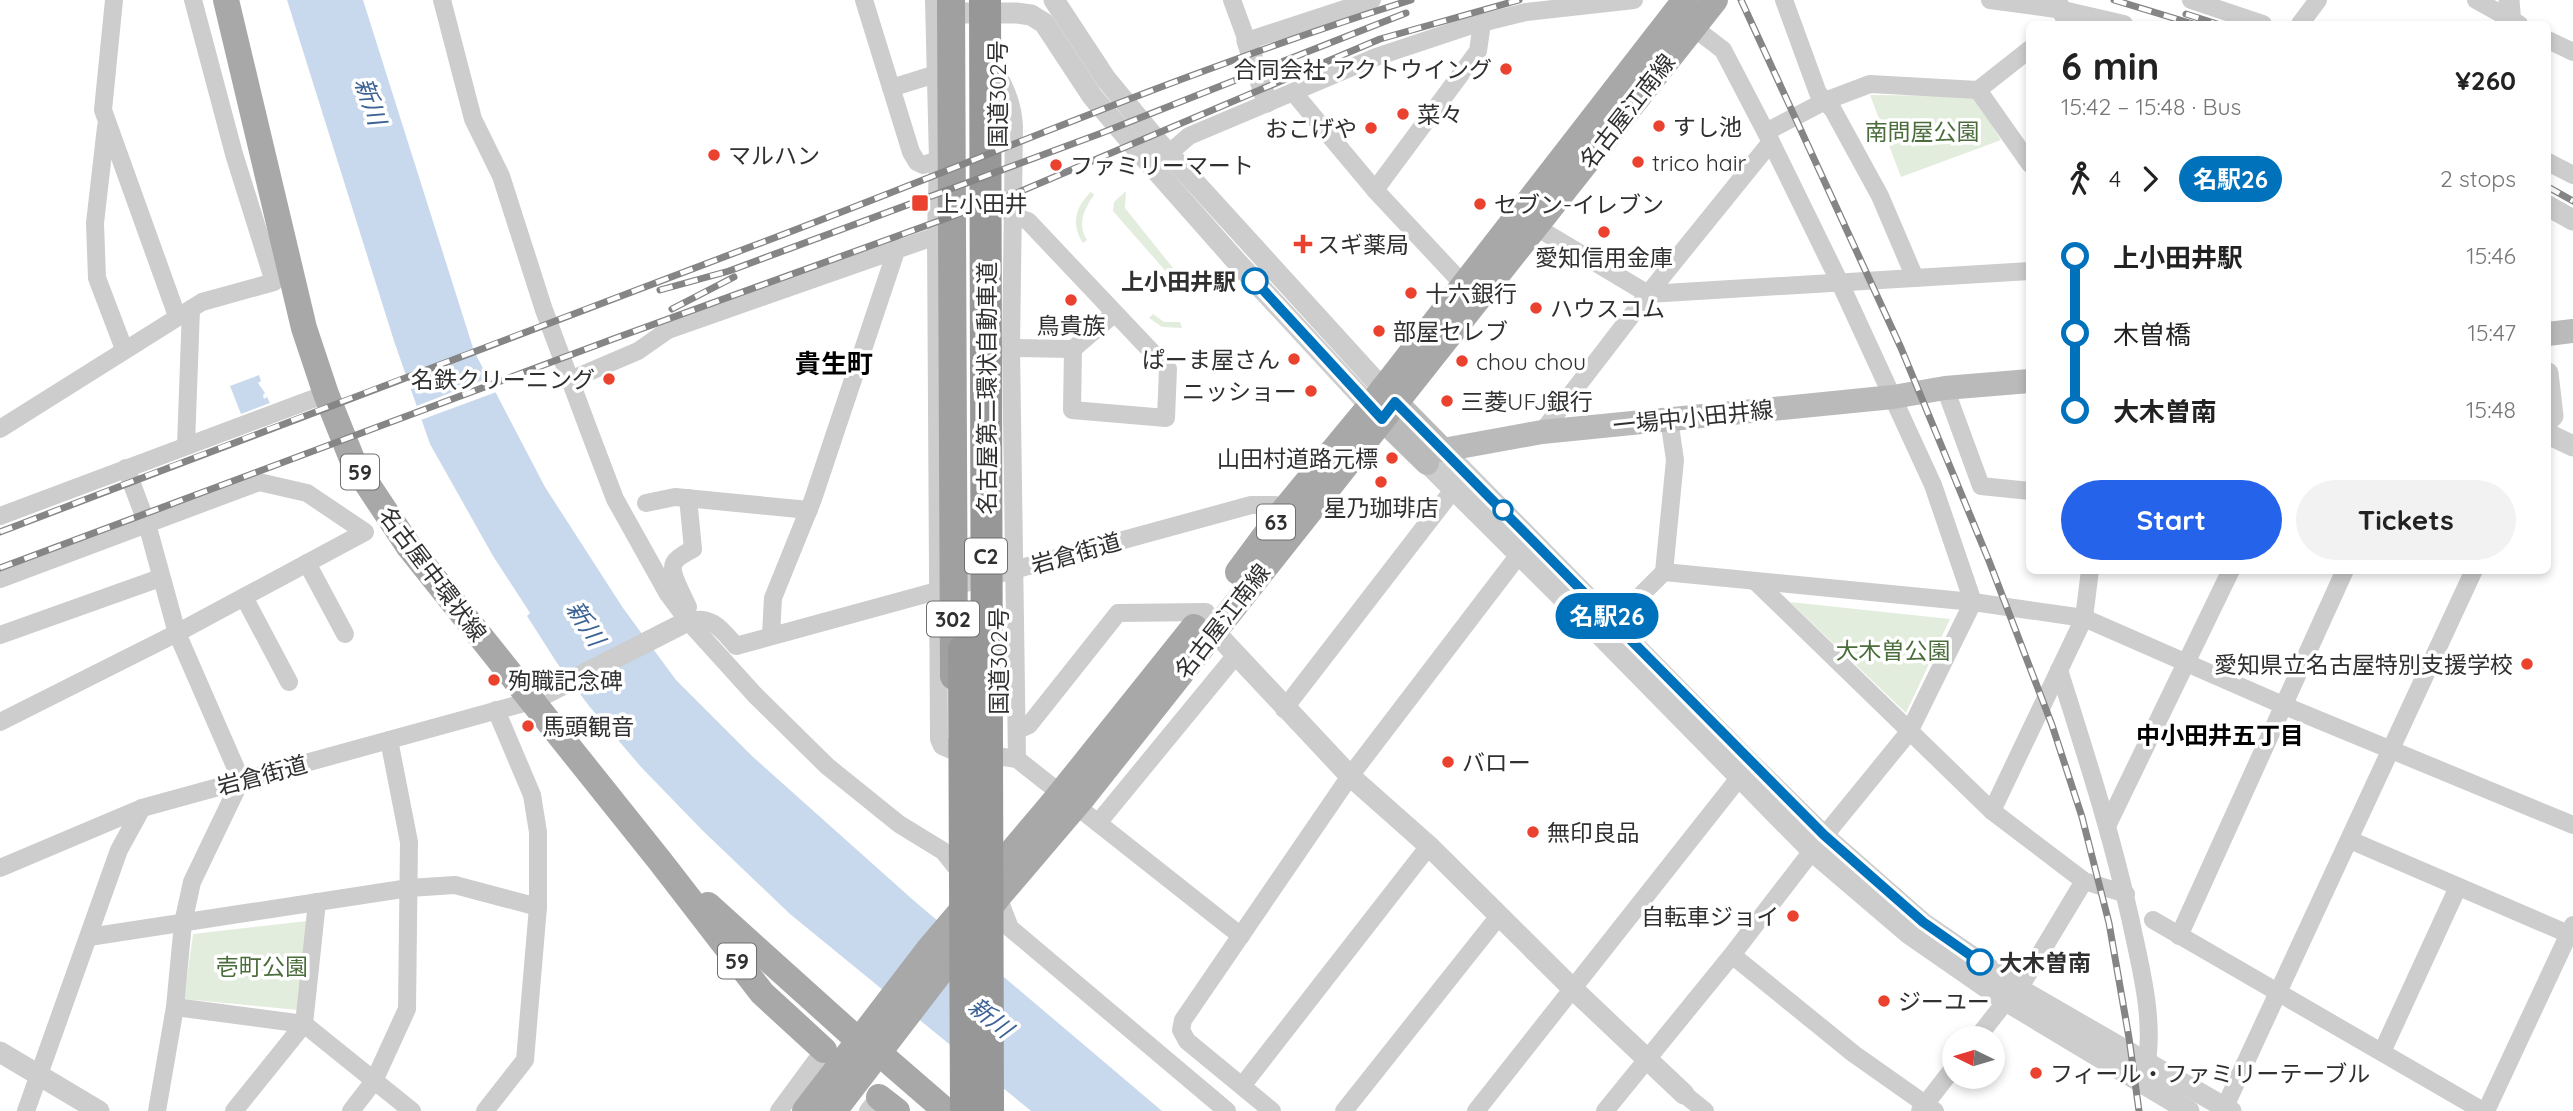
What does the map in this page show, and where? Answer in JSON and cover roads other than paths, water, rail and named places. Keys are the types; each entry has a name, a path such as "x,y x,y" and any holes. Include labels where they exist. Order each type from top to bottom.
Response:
{"highway":[{"name":"国道302号","path":"950,3 942,144 952,417 955,919 945,960 955,1109"},
{"name":"名古屋第二環状自動車道","path":"950,3 955,1109"},
{"name":"国道302号","path":"993,4 997,73 999,1111"},
{"name":"名古屋第二環状自動車道","path":"988,1111 993,4"}],"main road":[{"name":"名古屋中環状線","path":"226,0 304,328 326,394 354,464 409,547 540,697 660,861 762,993 824,1050"},
{"name":"名古屋江南線","path":"1210,621 1284,510 1382,404 1536,227 1714,0"},
{"name":"名古屋江南線","path":"806,1111 872,1042 998,897 1068,800 1382,404 1463,284 1682,1"},
{"path":"2551,334 2573,331"},
{"name":"一場中小田井線","path":"1435,457 1542,432 2026,381"},
{"path":"1382,404 1435,457"},
{"name":"名古屋江南線","path":"955,919 998,867 1068,800"},
{"path":"660,861 872,1042 955,1109"},
{"name":"名古屋江南線","path":"834,1111 872,1042"}],"street":[{"path":"114,0 103,110 184,313 186,445"},
{"path":"0,429 202,302 274,282 234,154 193,0"},
{"path":"442,0 473,119 501,176 544,310 615,499 668,594 686,623 827,766 899,824 943,851 955,866"},
{"path":"864,0 916,162 923,165 942,144"},
{"path":"1054,0 1161,160 1236,261 1382,404"},
{"path":"1231,0 1267,103"},
{"path":"1247,41 1334,6 1372,0"},
{"path":"1161,160 1189,136 1376,57 1482,23 1526,12 1634,0"},
{"path":"1784,0 1818,93 1833,110 1880,196 1915,278"},
{"path":"1990,0 2063,16 2101,21"},
{"path":"2190,0 2254,21"},
{"path":"2302,21 2318,0"},
{"path":"2476,0 2512,17"},
{"path":"1161,160 1092,96 1044,23 1031,15 993,4 950,3 936,74 942,144 936,236 939,739 942,746 949,749 1017,759 1241,936"},
{"path":"1374,190 1478,51 1482,23"},
{"path":"1605,1111 1909,732 1973,602 1933,485 1840,283 1723,50 1693,27"},
{"path":"2551,41 2573,52"},
{"path":"1542,432 1768,137 1825,101 1870,84 1978,90 2026,52"},
{"path":"997,73 1008,92 1013,110 1011,348 1017,759"},
{"path":"891,88 936,74"},
{"path":"1978,90 2026,158"},
{"path":"1293,92 1374,190 1463,284"},
{"path":"107,122 95,223 97,278 124,349"},
{"path":"2551,164 2573,175"},
{"path":"2551,208 2573,220"},
{"path":"1012,216 1028,221 1168,369 1166,418 1072,410 1073,349"},
{"path":"1536,227 1648,294 2026,271"},
{"path":"570,380 638,351 668,330 936,236"},
{"path":"771,635 773,598 809,510 897,248"},
{"path":"1011,348 1073,349 1115,313"},
{"path":"1945,388 1981,486 2026,491"},
{"path":"0,516 326,394"},
{"path":"2551,399 2551,418"},
{"path":"1607,629 1664,572 1675,460 1669,419"},
{"path":"2551,435 2573,446"},
{"path":"1435,457 1453,490 1518,556 1607,629 1740,778 1818,843"},
{"path":"1435,457 1908,933 2012,995 2189,1111"},
{"path":"126,468 147,524 177,633 241,780 192,882 183,923 175,1007 157,1111"},
{"path":"0,579 259,482 307,493 365,532 177,633 0,722"},
{"path":"1284,709 1453,490"},
{"path":"646,503 675,497 809,510"},
{"path":"686,623 673,566 674,561 693,549 688,498"},
{"name":"岩倉街道","path":"686,623 699,618 715,623 736,646 1251,505 1275,505 1284,510"},
{"path":"1272,1111 1187,1041 1181,1030 1183,1020 1350,776 1518,556"},
{"path":"307,563 345,634"},
{"path":"1664,572 1973,602 2084,618 2286,706 2573,825"},
{"path":"1992,811 2084,618 2090,574"},
{"path":"2108,824 2229,574"},
{"path":"2179,936 2286,706 2343,574"},
{"path":"2012,995 2147,1062 2227,1110 2295,954 2472,574"},
{"path":"0,635 160,578"},
{"path":"1755,581 1992,811 2084,881 2126,894"},
{"path":"244,597 289,682"},
{"path":"1018,730 1029,725 1118,613 1210,621 1284,709 1350,776 1429,846 1573,989 1705,1111"},
{"path":"540,697 686,623"},
{"path":"1098,823 1236,655"},
{"path":"2059,670 2108,824 2126,894 2141,966 2151,1038 2147,1062"},
{"name":"岩倉街道","path":"2,862 142,808 540,697"},
{"path":"485,1111 525,1060 538,907 538,832 532,795 496,710"},
{"path":"351,1111 374,1081 407,1009 409,842 389,740"},
{"path":"1476,1111 1740,778"},
{"path":"26,1111 119,850 142,808"},
{"path":"2153,920 2484,1111 2572,932 2350,840"},
{"path":"1241,1086 1429,846"},
{"path":"1987,1026 2012,995 2084,881"},
{"path":"89,937 409,888 455,885 538,907"},
{"path":"2382,1052 2458,887"},
{"path":"998,897 1010,928 1227,1111"},
{"path":"234,1111 304,1024 317,902"},
{"path":"1344,1111 1499,916"},
{"path":"1732,955 1927,1109 1942,1086"},
{"path":"175,1007 304,1024 412,1111"},
{"path":"779,1111 824,1050"},
{"path":"0,1052 99,1111"}],"water":[{"name":"新川","path":"287,0 363,0 474,351 545,487 623,608 676,680 752,756 912,899 1162,1111 1031,1111 790,914 641,767 589,706 527,616 530,613 493,556 430,444 394,341"},
{"path":"259,375 261,381 258,383 265,393 264,399 267,397 270,403 241,414 230,386"}],"railway":[{"path":"0,532 758,244 1164,86 1411,0"},
{"path":"0,568 613,339 1019,192 1380,39 1519,0"},
{"path":"1741,0 1901,348 1989,561 2052,725 2082,817 2109,923 2139,1111"},
{"path":"2114,0 2183,21"},
{"path":"660,290 729,271 1099,134 1406,13"},
{"path":"2186,14 2208,21"},
{"path":"2551,189 2573,201"},
{"path":"672,309 734,277"}],"place":[{"name":"合同会社 アクトウイング","path":"1506,69"},
{"name":"菜々","path":"1403,114"},
{"name":"すし池","path":"1659,126"},
{"name":"おこげや","path":"1371,128"},
{"name":"マルハン","path":"714,155"},
{"name":"trico hair","path":"1638,162"},
{"name":"ファミリーマート","path":"1056,165"},
{"name":"上小田井","path":"920,203"},
{"name":"セブン-イレブン","path":"1480,204"},
{"name":"愛知信用金庫","path":"1604,232"},
{"name":"スギ薬局","path":"1303,244"},
{"name":"上小田井駅","path":"1255,281"},
{"name":"十六銀行","path":"1411,293"},
{"name":"鳥貴族","path":"1071,300"},
{"name":"ハウスコム","path":"1536,308"},
{"name":"部屋セレブ","path":"1379,331"},
{"name":"ぱーま屋さん","path":"1294,359"},
{"name":"chou chou","path":"1462,361"},
{"name":"名鉄クリーニング","path":"609,379"},
{"name":"ニッショー","path":"1311,391"},
{"name":"三菱UFJ銀行","path":"1447,401"},
{"name":"山田村道路元標","path":"1392,458"},
{"name":"星乃珈琲店","path":"1381,482"},
{"name":"愛知県立名古屋特別支援学校","path":"2527,664"},
{"name":"殉職記念碑","path":"494,680"},
{"name":"馬頭観音","path":"528,726"},
{"name":"バロー","path":"1448,762"},
{"name":"無印良品","path":"1533,832"},
{"name":"自転車ジョイ","path":"1793,916"},
{"name":"大木曽南","path":"1980,962"},
{"name":"ジーユー","path":"1884,1001"},
{"name":"フィール・ファミリーテーブル","path":"2036,1073"}],"district":[{"name":"貴生町","path":"834,363"},
{"name":"中小田井五丁目","path":"2220,735"}],"park label":[{"name":"南問屋公園","path":"1922,131"},
{"name":"大木曽公園","path":"1893,650"},
{"name":"壱町公園","path":"262,966"}]}
